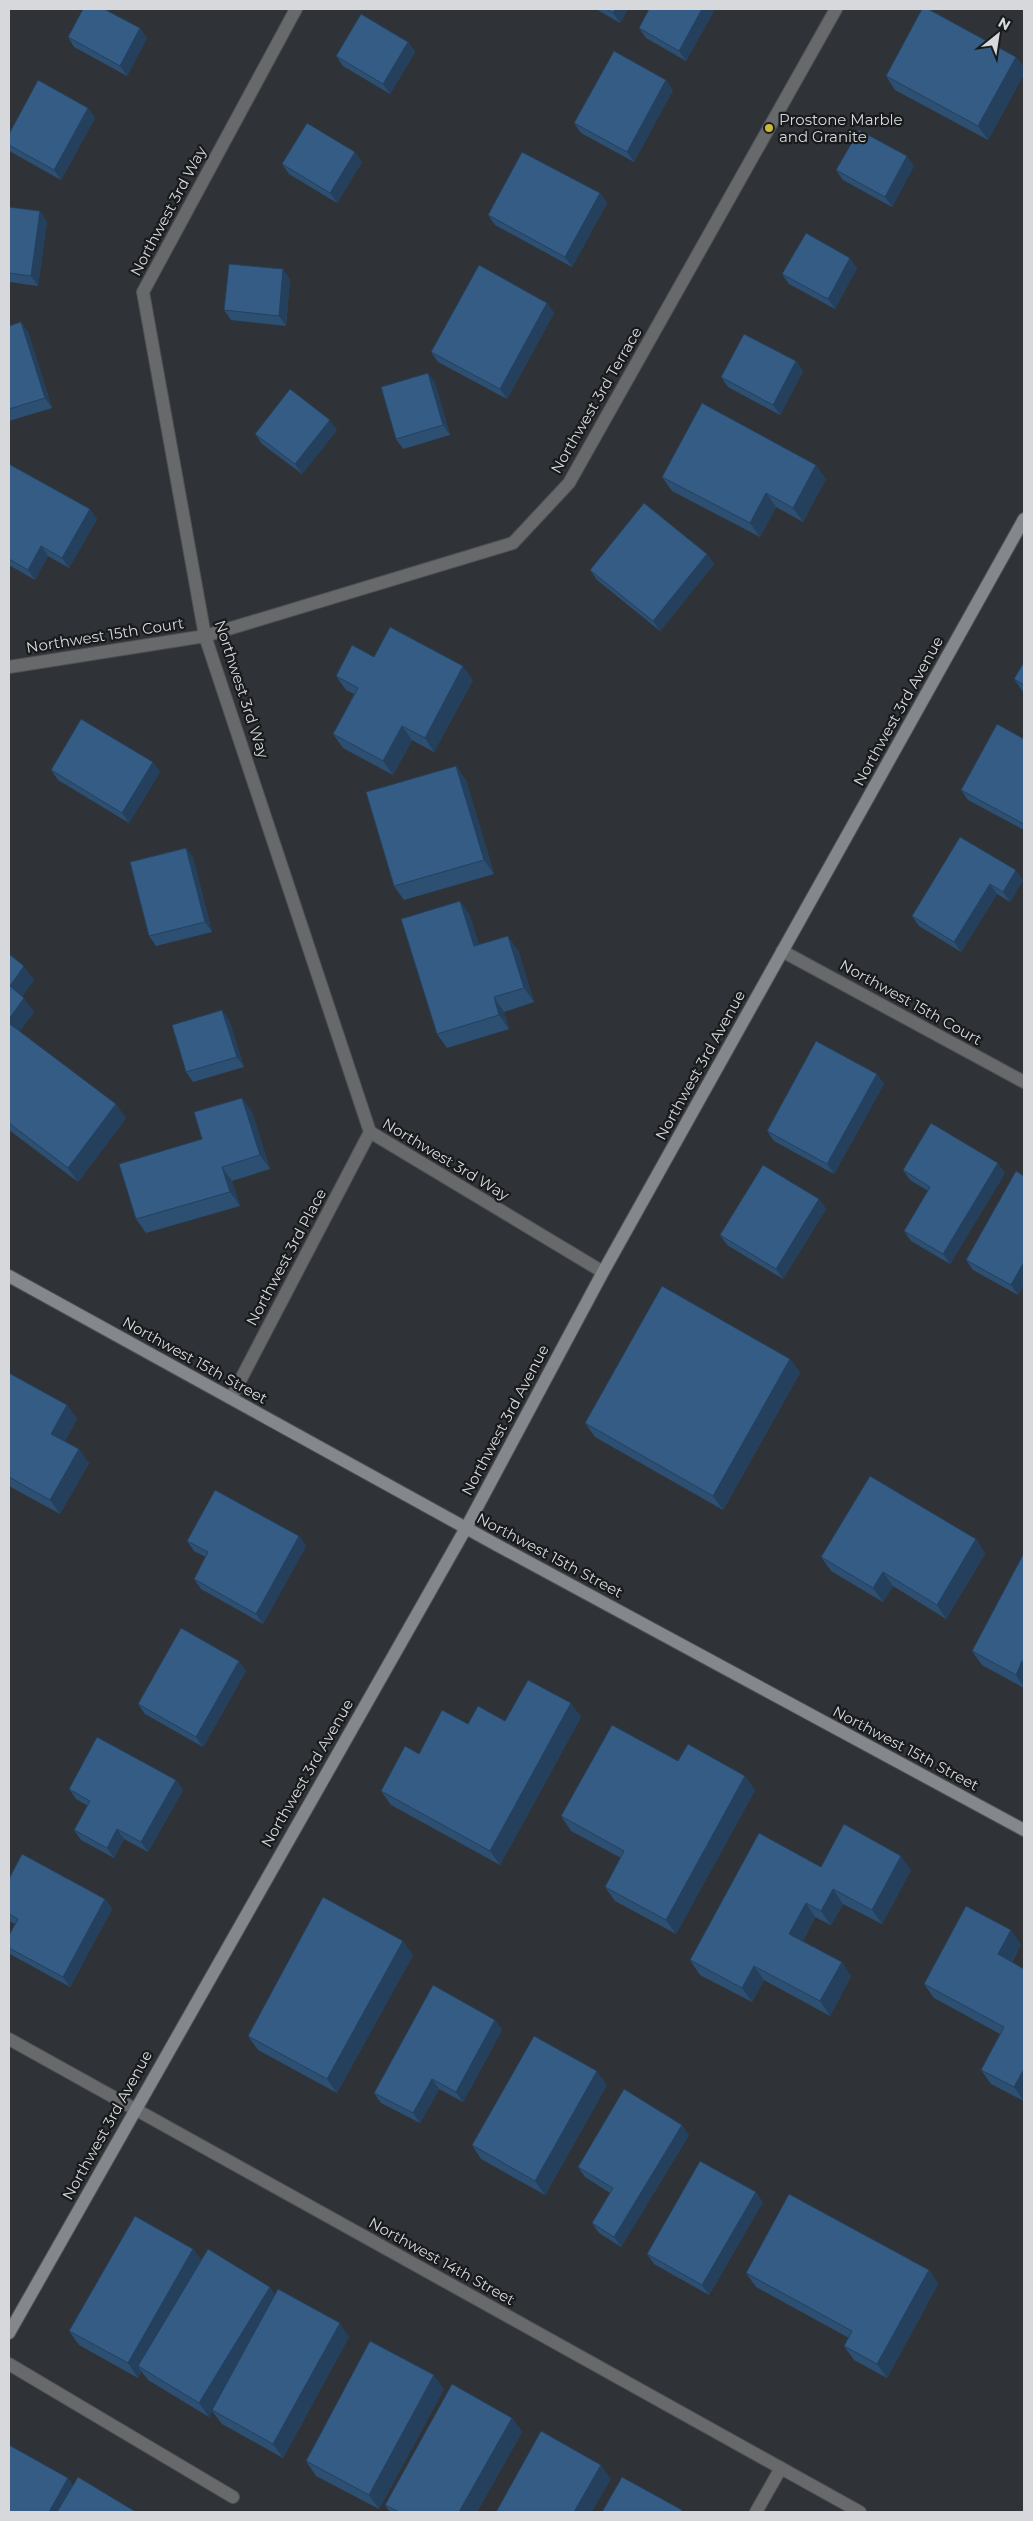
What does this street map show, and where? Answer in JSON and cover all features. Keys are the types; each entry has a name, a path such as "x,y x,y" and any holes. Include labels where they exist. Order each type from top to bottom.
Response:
{"street":[{"name":"Northwest 3rd Way","path":"296,9 143,292 205,636 370,1132 603,1272"},
{"name":"Northwest 3rd Terrace","path":"205,636 513,543 569,483 836,9"},
{"name":"Northwest 3rd Avenue","path":"9,2333 135,2108 466,1528 603,1272 1024,519"},
{"name":"Northwest 15th Court","path":"9,667 205,636"},
{"name":"Northwest 15th Court","path":"782,951 1024,1082"},
{"name":"Northwest 3rd Place","path":"231,1398 370,1132"},
{"name":"Northwest 15th Street","path":"9,1276 466,1528 1024,1830"},
{"name":"Northwest 14th Street","path":"9,2039 860,2512"},
{"path":"9,2364 233,2497"},
{"path":"756,2512 781,2468"}],"building":[{"path":"83,9 104,9 140,28 120,66 68,37"},
{"path":"606,9 615,9 613,13"},
{"path":"649,9 702,9 679,51 639,28"},
{"path":"922,9 928,9 1016,57 978,126 886,76"},
{"path":"361,14 408,42 383,84 336,56"},
{"path":"614,51 666,80 627,152 574,123"},
{"path":"38,80 88,108 54,170 9,145 9,134"},
{"path":"307,123 355,152 330,193 282,164"},
{"path":"859,130 907,156 885,197 836,170"},
{"path":"522,152 600,193 565,257 488,215"},
{"path":"9,207 40,211 31,276 9,273"},
{"path":"806,233 850,258 828,299 782,274"},
{"path":"229,264 283,269 279,316 224,310"},
{"path":"479,265 547,303 500,389 431,352"},
{"path":"21,322 45,398 9,409 9,326"},
{"path":"744,334 796,361 773,405 721,377"},
{"path":"428,373 443,425 396,439 381,387"},
{"path":"290,389 330,420 295,464 255,434"},
{"path":"702,403 816,465 793,508 766,493 750,523 662,477"},
{"path":"9,464 90,509 62,558 41,546 28,570 9,559"},
{"path":"644,503 707,554 653,621 590,570"},
{"path":"390,627 463,666 425,738 402,726 383,761 333,734 358,688 336,676 352,645 374,657"},
{"path":"1024,662 1024,685 1014,679"},
{"path":"81,719 153,762 122,813 51,770"},
{"path":"997,724 1024,739 1024,824 961,790"},
{"path":"456,766 484,860 394,886 366,792"},
{"path":"960,837 1016,870 1003,892 990,884 954,942 912,916"},
{"path":"186,848 205,922 149,936 130,862"},
{"path":"460,901 474,946 508,936 524,988 494,997 499,1015 437,1034 401,919"},
{"path":"9,954 24,966 10,986 24,998 9,1019"},
{"path":"222,1010 237,1057 186,1072 172,1025"},
{"path":"10,1024 116,1104 68,1168 9,1123"},
{"path":"816,1041 877,1074 827,1164 767,1131"},
{"path":"242,1098 260,1155 222,1167 230,1192 136,1219 119,1164 202,1139 194,1112"},
{"path":"931,1123 998,1163 943,1254 904,1231 930,1187 903,1170"},
{"path":"763,1165 819,1199 776,1269 720,1235"},
{"path":"1016,1171 1024,1176 1024,1262 1011,1285 966,1260"},
{"path":"662,1286 790,1359 713,1496 585,1423"},
{"path":"9,1373 67,1405 51,1434 79,1449 50,1500 9,1477"},
{"path":"870,1476 976,1539 937,1605 883,1572 873,1588 821,1557"},
{"path":"215,1490 299,1536 256,1614 194,1579 208,1552 187,1541"},
{"path":"1024,1553 1024,1662 1022,1661 1016,1675 972,1651"},
{"path":"181,1628 239,1661 196,1737 138,1704"},
{"path":"528,1680 571,1703 490,1851 381,1791 405,1746 419,1754 442,1710 468,1724 478,1706 505,1721"},
{"path":"612,1725 678,1761 688,1744 745,1776 666,1920 605,1887 624,1851 561,1816"},
{"path":"97,1737 176,1780 141,1842 117,1829 107,1848 74,1830 90,1801 69,1789"},
{"path":"844,1824 901,1856 872,1910 833,1889 821,1911 806,1903 789,1934 842,1962 820,2001 754,1966 742,1988 690,1960 759,1833 821,1867"},
{"path":"22,1854 105,1899 63,1977 9,1948 9,1935 18,1919 9,1914 9,1879"},
{"path":"323,1897 403,1941 327,2079 248,2036"},
{"path":"966,1906 1011,1930 998,1954 1024,1969 1024,2069 1014,2087 981,2070 1004,2027 924,1984"},
{"path":"433,1985 495,2020 456,2092 432,2079 413,2113 374,2093"},
{"path":"534,2036 597,2071 535,2181 472,2145"},
{"path":"624,2089 682,2125 614,2237 592,2223 613,2188 578,2167"},
{"path":"700,2161 756,2192 702,2285 647,2254"},
{"path":"789,2194 929,2270 877,2364 844,2346 852,2331 746,2273"},
{"path":"135,2216 193,2249 128,2363 69,2331"},
{"path":"208,2249 270,2287 199,2403 138,2366"},
{"path":"278,2289 340,2323 273,2444 212,2410"},
{"path":"370,2341 434,2375 369,2495 306,2461"},
{"path":"452,2384 512,2418 459,2512 399,2512 385,2505"},
{"path":"541,2431 601,2465 574,2512 496,2512"},
{"path":"9,2445 68,2478 49,2512 9,2512"},
{"path":"78,2477 136,2512 57,2512"},
{"path":"622,2477 682,2510 680,2512 602,2512"}],"place":[{"name":"Prostone Marble and Granite","path":"769,128"}]}
